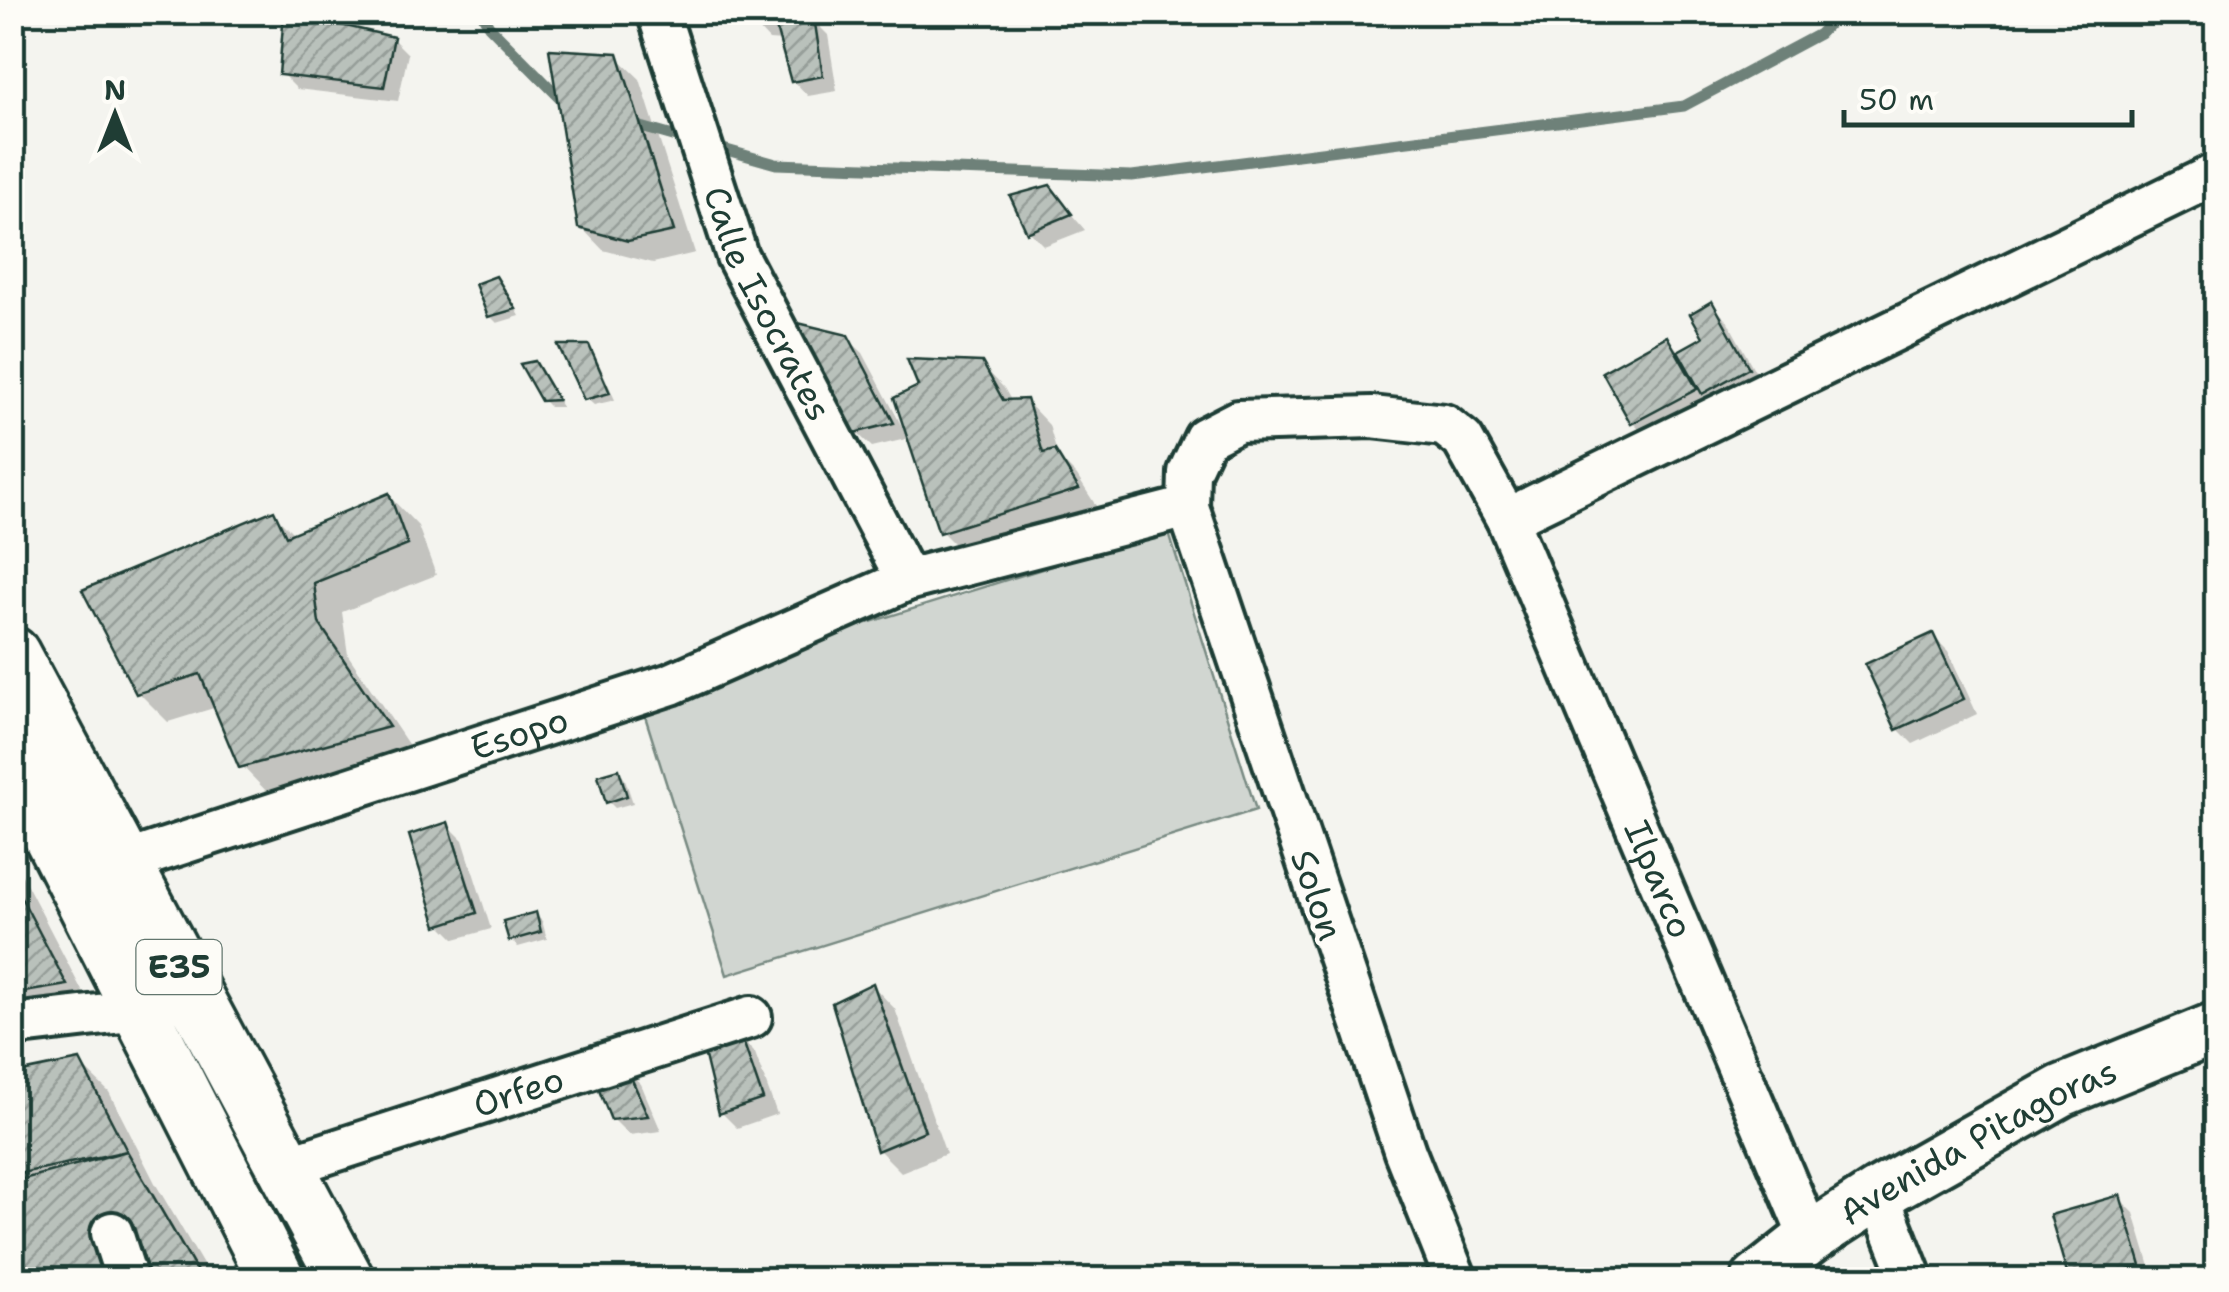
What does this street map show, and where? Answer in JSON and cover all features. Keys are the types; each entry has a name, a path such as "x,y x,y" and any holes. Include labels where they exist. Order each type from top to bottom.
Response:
{"highway":[{"name":"E35","path":"12,655 346,1280"},
{"name":"E35","path":"12,758 277,1280"}],"main road":[{"name":"Avenida Pitagoras","path":"1757,1280 1810,1238 1878,1194 2061,1091 2216,1028"}],"street":[{"name":"Calle Isocrates","path":"658,12 737,256 907,580"},
{"path":"1506,519 2216,174"},
{"name":"Ilparco","path":"1188,507 1189,472 1205,438 1238,421 1372,418 1444,425 1463,440 1506,519 1810,1238"},
{"name":"Esopo","path":"122,862 671,684 907,580 1188,507"},
{"name":"Solon","path":"1188,507 1405,1152 1456,1280"},
{"path":"12,1025 140,1010"},
{"name":"Orfeo","path":"288,1166 751,1017"},
{"path":"1878,1194 1912,1280"},
{"path":"112,1232 127,1280"}],"shaded area":[{"path":"1168,530 1256,810 727,975 638,694"}],"building":[{"path":"284,12 394,37 384,87 279,75"},
{"path":"746,12 790,12 814,17 823,76 791,82 776,28 752,26"},
{"path":"549,49 618,53 674,231 628,241 578,228"},
{"path":"1050,185 1072,214 1027,233 1010,196"},
{"path":"496,276 516,309 488,317 475,284"},
{"path":"1712,301 1749,368 1702,394 1678,351 1703,337 1690,314"},
{"path":"794,322 848,335 894,423 854,433"},
{"path":"1667,336 1697,389 1631,424 1602,372"},
{"path":"558,345 589,345 610,393 584,400"},
{"path":"907,359 982,362 1003,400 1027,399 1043,453 1055,450 1079,489 939,533 894,398 918,386"},
{"path":"535,361 558,400 541,401 520,364"},
{"path":"389,493 408,545 314,583 319,623 389,727 239,768 200,674 136,694 82,590 274,510 286,536"},
{"path":"1933,633 1964,699 1896,730 1865,664"},
{"path":"619,769 627,796 606,803 598,775"},
{"path":"448,822 477,913 437,926 409,835"},
{"path":"12,880 67,985 12,994"},
{"path":"536,912 541,932 509,941 503,921"},
{"path":"873,983 925,1131 877,1151 832,1003"},
{"path":"741,1035 763,1099 719,1114 702,1044"},
{"path":"80,1060 127,1151 12,1175 12,1074"},
{"path":"626,1066 648,1116 611,1120 594,1078"},
{"path":"127,1151 202,1280 12,1280 12,1182"},
{"path":"2120,1195 2141,1266 2095,1280 2069,1280 2050,1215"}],"waterway":[{"path":"481,12 489,26 566,104"},
{"path":"709,145 776,164 1132,176 1684,106 1819,34 1840,12"},
{"path":"627,123 691,141"}]}
